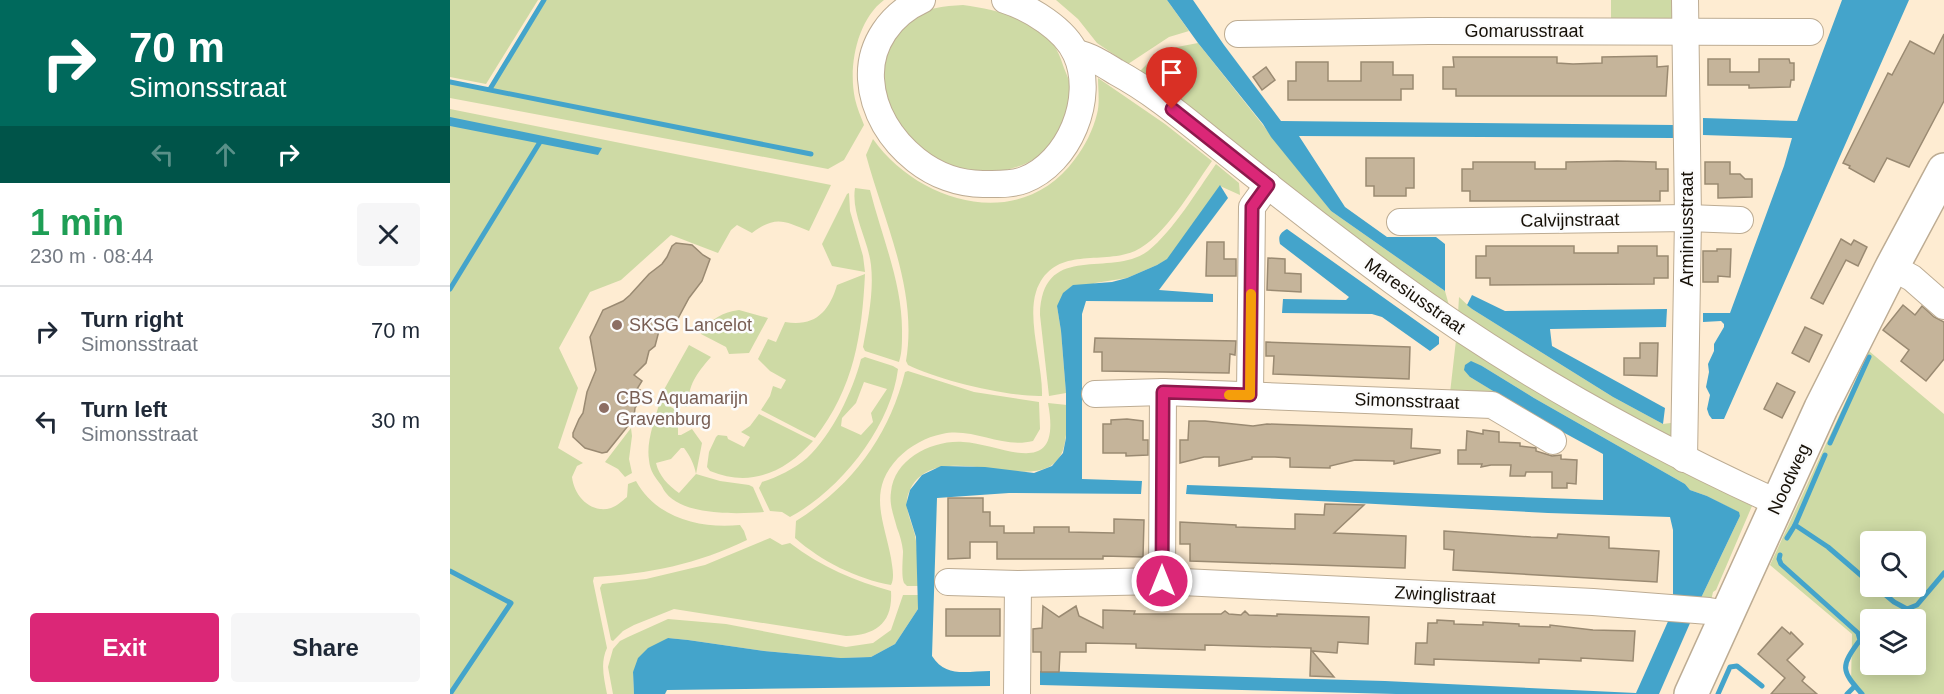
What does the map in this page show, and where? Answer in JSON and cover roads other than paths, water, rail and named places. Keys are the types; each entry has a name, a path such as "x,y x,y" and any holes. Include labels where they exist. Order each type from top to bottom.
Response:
{"main road":[{"name":"Noodweg","path":"1691,694 1718,613 1778,502 1821,408 1944,170"}],"street":[{"path":"922,0 901,12 890,22 873,58 872,86 880,119 900,145 924,166 954,180 978,184 1012,183 1034,175 1056,157 1072,132 1081,102 1081,77 1076,53"},
{"name":"Maresiusstraat","path":"1005,0 1031,11 1049,23 1076,53 1089,56 1155,95 1345,246 1446,319 1536,375 1684,459 1778,502"},
{"name":"Arminiusstraat","path":"1684,459 1688,218 1685,0"},
{"name":"Gomarusstraat","path":"1238,34 1429,31 1810,32"},
{"path":"1250,395 1252,207 1268,185"},
{"name":"Calvijnstraat","path":"1400,222 1688,218 1740,220"},
{"path":"1892,267 1912,278 1944,306"},
{"path":"1162,581 1163,392"},
{"name":"Simonsstraat","path":"1095,394 1163,392 1492,405 1553,441"},
{"name":"Zwinglistraat","path":"948,582 1018,584 1162,581 1593,602 1718,613"},
{"path":"1017,694 1018,584"}],"water":[{"path":"1167,0 1193,0 1281,121 1674,125 1673,138 1299,136 1345,207 1387,237 1436,237 1445,244 1445,291 1331,211 1271,137"},
{"path":"1842,0 1909,0 1724,419 1712,419 1707,409 1710,395 1706,387 1708,364 1714,351 1714,344 1724,324 1721,321 1703,322 1703,313 1730,313 1784,166 1792,138 1703,135 1703,118 1797,121"},
{"path":"450,117 602,148 598,155 450,126"},
{"path":"1220,185 1228,198 1159,290 1213,294 1213,302 1086,301 1082,314 1082,479 1142,481 1141,494 1009,493 937,498 932,656 944,668 957,672 990,671 990,686 667,690 665,694 634,694 633,672 638,658 648,648 668,638 764,651 841,658 871,657 895,644 918,609 916,537 906,505 910,490 922,475 941,466 985,467 1034,473 1052,466 1063,453 1066,438 1066,393 1057,306 1063,293 1073,285 1112,282 1127,278 1167,259"},
{"path":"1287,229 1439,337 1439,344 1430,351 1382,317 1372,314 1282,313 1283,299 1346,300 1349,297 1280,244 1280,235"},
{"path":"1472,295 1505,311 1667,309 1666,327 1550,329 1552,346 1665,408 1663,424 1613,397 1472,309 1467,305"},
{"path":"1471,361 1685,484 1690,490 1739,512 1740,516 1659,694 1396,694 1040,685 1040,671 1385,681 1636,693 1678,599 1673,598 1673,530 1670,517 1186,494 1187,485 1603,500 1603,454 1470,377 1464,370 1465,365"}],"waterway":[{"path":"490,89 544,0"},
{"path":"450,82 811,154"},
{"path":"450,289 540,142"},
{"path":"1830,443 1869,357"},
{"path":"1787,538 1795,525 1825,455"},
{"path":"1795,525 1828,547 1860,574"},
{"path":"1780,555 1781,564 1858,633 1860,640 1849,656 1846,668 1850,679 1862,694"},
{"path":"450,571 511,603 450,694"},
{"path":"1926,594 1944,573"},
{"path":"1888,597 1907,609 1917,605 1924,597"},
{"path":"1718,694 1730,667 1737,666 1762,686"},
{"path":"1847,694 1855,686"}],"place":[{"name":"SKSG Lancelot","path":"617,325"},
{"name":"CBS Aquamarijn Gravenburg","path":"604,408"}]}
